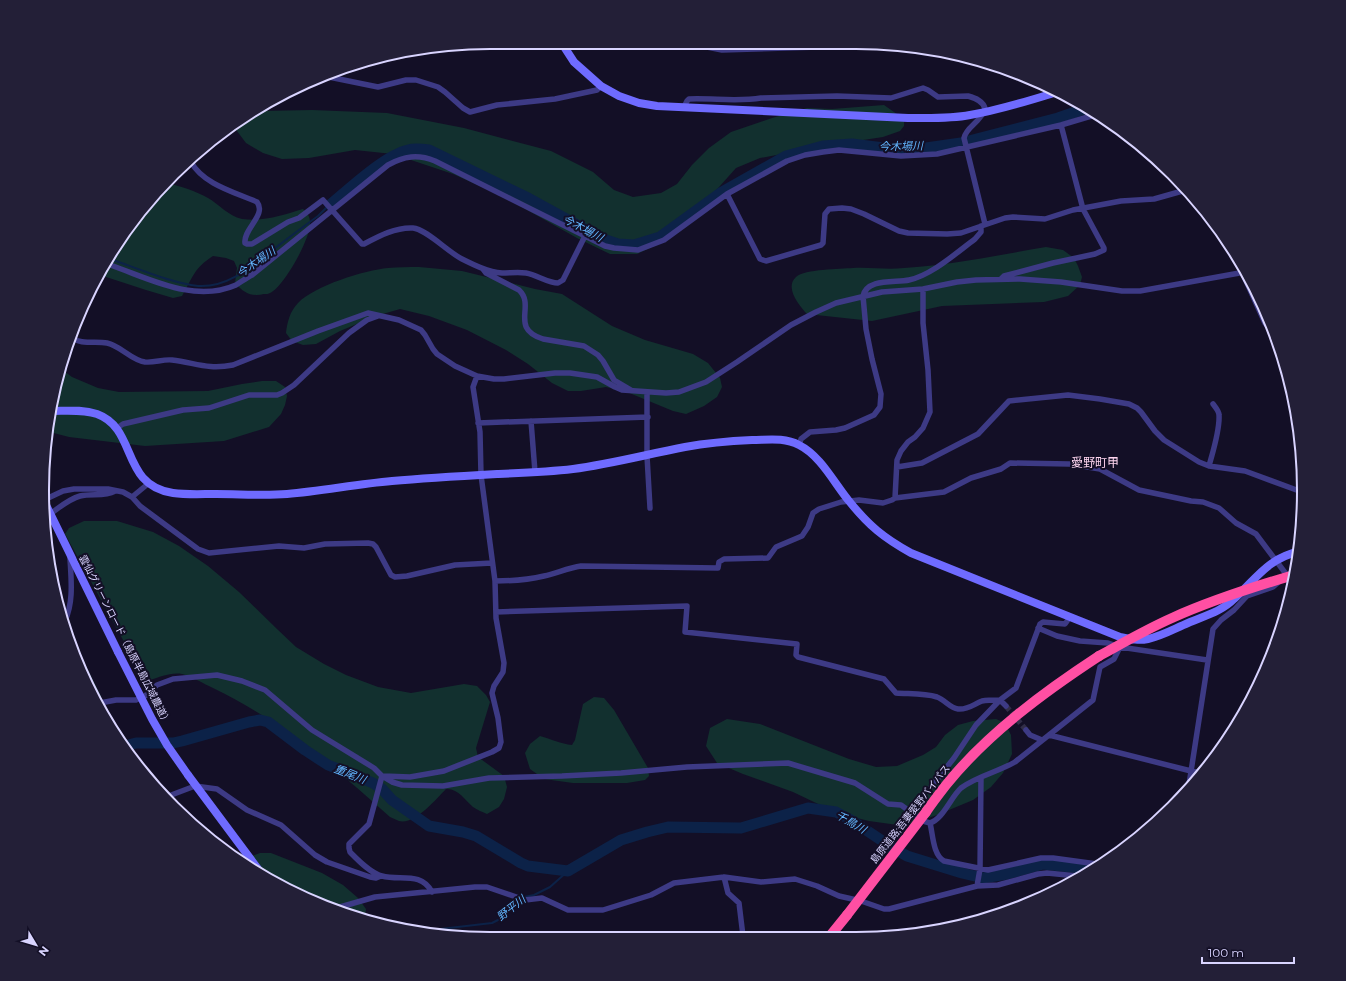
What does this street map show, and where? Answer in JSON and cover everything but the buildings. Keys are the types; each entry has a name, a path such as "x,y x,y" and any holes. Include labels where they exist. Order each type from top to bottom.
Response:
{"highway":[{"name":"島原道路;吾妻愛野バイパス","path":"833,932 946,784 990,740 1043,694 1099,656 1135,636 1173,618 1246,589 1289,575"}],"street":[{"path":"566,49 574,62 601,86 618,96 639,104 908,118 968,116 984,113 1049,94"},
{"path":"717,49 754,49"},
{"path":"334,78 378,87 406,80 420,81 438,87 470,112 497,105 555,99 597,90 601,86"},
{"path":"684,107 689,99 709,98 750,100 761,98 837,96 891,98 923,88 938,97 968,96 973,97 984,104 984,113 965,134 965,144 983,225 981,232 975,239 930,271 908,280 871,285 864,292 863,296 866,329 881,394 880,407 874,415 844,428 810,432 801,439 799,445"},
{"path":"111,265 174,288 194,291 219,289 235,285 252,275 388,165 405,157 426,157 436,161 605,246 638,250 664,240 727,194 787,161 805,155 839,150 901,156 937,154 965,144 1060,125 1090,116"},
{"path":"1001,280 1004,276 1102,252 1104,248 1083,209 1060,125"},
{"path":"193,165 203,177 257,202 260,211 245,237 245,243 247,244 252,244 288,222 299,218 323,200 362,244 380,235 397,230 412,228 430,236 446,249 462,259 482,268 500,273 524,273 558,283 563,280 586,236"},
{"path":"727,194 760,259 766,261 822,245 825,214 829,209 851,209 899,231 908,233 961,233 1004,218 1013,217 1045,219 1073,210 1121,201 1154,199 1180,192"},
{"path":"482,268 486,273 523,293 525,325 528,331 536,337 543,339 584,346 598,355 614,380 631,390"},
{"path":"76,339 80,341 106,343 116,346 135,358 145,362 171,360 200,366 221,368 232,366 368,313 399,320 421,330 432,349 437,354 455,366 477,376 504,379 554,373 570,373 597,377 618,389 666,393 679,392 706,382 798,321 836,303 882,292 923,289 957,282 976,280 1020,279 1061,282 1122,291 1140,291 1239,273"},
{"path":"895,498 897,460 901,451 908,442 923,428 930,412 928,370 923,323 923,289"},
{"path":"117,428 123,424 170,413 209,408 248,395 277,395 282,393 294,385 349,333 367,320 378,316"},
{"path":"382,776 410,777 444,771 492,752 499,748 501,742 498,718 492,693 494,686 503,672 504,663 496,612 494,581 481,475 478,423 473,387 477,376"},
{"path":"647,392 647,456 649,465 650,508"},
{"path":"897,468 922,463 978,434 1009,401 1068,395 1129,404 1141,412 1155,431 1164,440 1194,460 1209,466 1245,471 1297,490"},
{"path":"1209,466 1219,416 1218,410 1213,404"},
{"path":"56,411 76,410 89,412 100,415 108,420 117,428 125,441 136,470 149,483 157,488 174,493 270,495 389,481 570,470 611,464 686,447 742,441 779,440 799,445 817,459 849,501 869,524 890,541 911,553 1120,637 1135,640 1159,636 1221,609 1234,599 1260,572 1276,560 1292,553"},
{"path":"478,423 648,417"},
{"path":"531,421 535,472"},
{"path":"494,581 518,581 545,576 570,567 580,566 718,568 719,562 724,559 768,558 776,547 802,536 806,532 813,513 816,510 832,504 849,501 859,500 883,503 895,498 944,492 971,478 1001,469 1010,463 1069,464 1100,469 1139,490 1191,501 1203,502 1219,508 1236,524 1256,534 1289,574"},
{"path":"132,497 149,483"},
{"path":"49,498 63,491 74,489 108,489 123,492 132,497 140,506 198,548 209,553 279,546 304,548 325,544 368,543 373,544 376,547 391,575 395,577 407,576 455,565 492,564"},
{"path":"50,514 70,500 81,496 105,494 115,490"},
{"name":"雲仙グリーンロード（島原半島広域農道）","path":"50,514 152,720 195,786 253,863"},
{"path":"67,616 72,594 70,553"},
{"path":"1190,779 1211,633 1217,624 1234,610 1247,596 1273,587 1289,576"},
{"path":"496,612 687,606 685,632 797,644 796,655 798,657 884,679 896,693 928,694 939,698 952,707 958,709 971,707 982,701 1000,700 1006,706"},
{"path":"931,787 954,758 976,725 1000,700 1011,692 1019,682 1040,624 1043,622 1065,624 1070,617"},
{"path":"1038,628 1058,636 1080,641 1096,642 1207,660"},
{"path":"103,702 116,700 136,700 145,696 157,685 174,679 217,675 242,681 265,690 312,730 374,768 382,776 392,782 402,785 443,786 489,778 562,776 621,773 687,767 788,763 854,783 888,804 901,806 930,823 938,819 954,795 961,788 1015,762 1093,700 1100,667 1114,659 1120,647"},
{"path":"1026,730 1030,735 1042,740"},
{"path":"1049,735 1195,772"},
{"path":"381,876 353,855 349,848 349,844 369,824 382,776"},
{"path":"977,884 980,870 980,778"},
{"path":"171,795 195,786 217,789 247,810 281,825 315,855 327,862 370,877 376,878 381,876 411,878 422,881 429,886 432,892"},
{"path":"930,823 937,853 940,858 980,870 997,869 1041,858 1053,858 1092,863"},
{"path":"342,906 375,897 487,887 525,900 542,898 568,910 604,910 651,895 674,883 724,877 761,882 795,879 817,886 839,896 861,901 884,909 889,909 977,884 998,885 1047,873 1071,875"},
{"path":"724,877 728,893 739,903 743,932"}],"green space":[{"path":"884,105 904,119 904,126 900,131 883,137 760,158 736,168 679,232 663,242 637,254 610,254 577,238 504,197 453,174 393,154 355,150 309,158 282,159 263,153 246,143 237,129 265,111 312,110 387,113 464,128 551,151 593,172 614,190 633,197 661,193 677,184 692,165 709,148 731,132 807,108 832,109"},
{"path":"172,184 203,195 232,215 242,219 265,219 303,209 308,215 310,220 309,229 302,249 289,272 276,289 269,294 255,295 245,292 235,283 237,268 234,261 213,256 198,269 182,296 173,298 105,277 123,245 140,222"},
{"path":"1046,247 1063,250 1074,258 1082,277 1080,285 1068,296 1044,302 942,306 872,321 807,314 797,302 792,291 793,281 796,277 807,272 853,268 891,269 922,267"},
{"path":"419,267 462,271 562,294 612,326 645,340 693,354 708,363 720,378 722,387 717,397 704,406 686,414 673,411 627,392 606,387 581,391 568,391 552,383 528,364 506,350 467,330 429,316 400,309 376,316 340,331 316,344 303,345 292,341 286,333 289,317 295,306 306,297 327,285 354,275 378,269"},
{"path":"65,372 72,377 98,388 119,392 208,391 262,381 276,381 285,387 287,396 281,414 269,427 224,441 145,446 69,437 53,433 57,404"},
{"path":"84,521 117,521 153,532 179,546 208,566 239,592 296,647 346,675 378,687 411,693 464,684 477,686 486,695 490,702 476,748 478,757 504,776 507,787 504,799 499,807 487,814 473,807 458,792 446,789 431,805 418,815 412,819 399,821 390,817 306,746 284,730 238,701 182,674 170,674 150,680 140,671 65,534 69,528"},
{"path":"87,668 101,696 102,699"},
{"path":"594,697 604,698 614,710 648,768 649,776 645,780 627,783 573,783 544,779 530,769 525,753 530,744 540,736 560,743 572,745 575,740 583,704"},
{"path":"727,719 760,724 849,759 876,767 897,766 923,755 936,747 945,735 958,725 973,721 996,719 1005,723 1011,735 1012,754 1003,773 991,787 973,800 905,826 869,821 837,813 793,792 717,763 706,746 710,728"},
{"path":"260,853 271,853 322,873 343,885 358,898 366,909 365,914 349,909 295,886 258,866 252,856"}],"waterway":[{"name":"今木場川","path":"330,205 378,165 389,158 408,150 429,150 528,198 603,239 618,244 634,245 660,237 722,192 786,156 823,146 852,144 892,149 926,148 961,143 1058,118 1080,110"},
{"name":"今木場川","path":"114,260 165,279 198,286 209,286 229,280 248,269 318,216 327,207"},
{"name":"千鳥川","path":"129,745 136,743 173,743 249,722 260,720 268,722 305,750 328,765 373,783 382,789 392,800 429,826 463,832 476,836 528,866 568,871 621,840 647,832 668,827 741,828 808,808 836,812 907,856 983,878 1007,874 1043,864 1084,868"},
{"name":"野平川","path":"441,929 492,923 500,919 524,897 534,895 550,887 568,871"}],"tunnel":[{"path":"1006,706 1026,730"}],"district":[{"name":"愛野町甲","path":"1095,462"}],"water label":[{"name":"重尾川","path":"350,774"}]}
